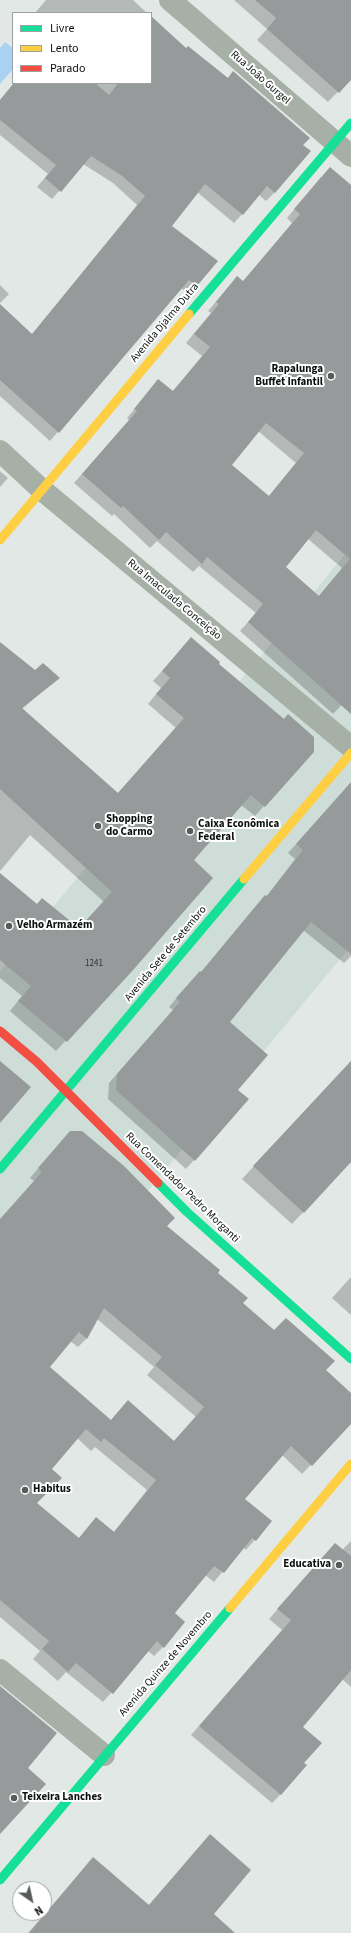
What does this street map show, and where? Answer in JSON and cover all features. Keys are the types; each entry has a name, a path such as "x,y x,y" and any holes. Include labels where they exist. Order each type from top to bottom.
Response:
{"street":[{"name":"Rua João Gurgel","path":"170,0 351,156"},
{"name":"Avenida Djalma Dutra","path":"0,540 41,489 351,123"},
{"name":"Rua Imaculada Conceição","path":"0,451 41,489 351,747"},
{"name":"Avenida Sete de Setembro","path":"0,1170 351,753"},
{"name":"Rua Comendador Pedro Morganti","path":"0,1031 37,1062 187,1212 351,1359"},
{"name":"Avenida Quinze de Novembro","path":"0,1880 351,1464"},
{"path":"0,1670 104,1755"}],"shaded area":[{"path":"351,547 351,946 0,1369 0,971"}],"water":[{"path":"5,42 12,47 12,70 0,84 0,48"}],"building":[{"path":"255,0 351,0 351,80 339,93 267,29 276,18"},
{"path":"152,17 186,48 188,46 228,78 233,71 310,138 303,145 311,151 275,193 267,186 243,215 205,184 172,226 218,261 197,286 189,280 59,433 0,380 0,304 32,334 145,196 121,175 91,156 61,192 45,178 56,165 0,120 0,100 13,84 96,84 109,95 117,84 152,84"},
{"path":"330,167 351,185 351,714 248,622 263,604 207,557 202,564 166,532 159,540 123,506 121,508 82,474 137,411 134,409 158,379 173,391 210,347 194,334 219,304 216,302 237,276 243,281 300,214 294,209","holes":["266,423 304,453 269,496 232,465","316,530 350,559 319,596 286,567"]},
{"path":"191,637 220,662 219,664 284,719 288,714 314,737 314,752 265,807 251,795 194,860 213,878 134,969 67,1042 18,1001 31,986 0,960 0,873 37,904 42,898 79,928 112,892 0,789 0,642 35,670 43,663 60,678 22,708 118,793 184,718 156,694 170,678 162,671"},
{"path":"351,782 351,954 311,922 230,1022 268,1055 238,1090 249,1099 195,1161 116,1090 117,1074 180,1002 176,998 200,971 201,972 265,895 267,896 303,850 296,844"},
{"path":"0,1061 31,1087 0,1123"},
{"path":"351,1061 351,1162 304,1213 253,1166"},
{"path":"70,1131 82,1131 124,1166 175,1218 167,1226 220,1270 218,1273 248,1298 243,1303 274,1330 286,1318 335,1361 326,1370 351,1393 351,1424 312,1466 291,1446 245,1499 272,1521 256,1541 252,1538 224,1573 214,1566 175,1613 185,1622 164,1648 157,1641 113,1694 76,1663 68,1672 42,1649 49,1641 0,1600 0,1219 42,1172 38,1168","holes":["104,1308 162,1357 155,1365 204,1407 174,1441 128,1400 111,1420 50,1367 79,1332 87,1339","86,1429 101,1442 104,1438 156,1480 114,1532 96,1517 79,1538 37,1503 62,1478 52,1469"]},
{"path":"335,1543 351,1556 351,1670 303,1727 322,1743 304,1763 307,1765 281,1795 199,1726 291,1620 277,1609"},
{"path":"0,1686 57,1733 28,1768 46,1784 0,1834"},
{"path":"210,1834 251,1870 214,1914 235,1933 29,1933 39,1921 52,1921 52,1906 93,1857 149,1905"}],"traffic: fast":[{"path":"189,314 351,123"},
{"path":"0,1169 244,879"},
{"path":"158,1183 187,1212 351,1359"},
{"path":"0,1880 230,1608"}],"traffic: slow":[{"path":"0,540 189,314"},
{"path":"244,879 351,753"},
{"path":"230,1608 351,1464"}],"traffic: jam":[{"path":"0,1031 37,1062 158,1183"}],"place":[{"name":"Rapalunga Buffet Infantil","path":"331,376"},
{"name":"Shopping do Carmo","path":"98,826"},
{"name":"Caixa Econômica Federal","path":"190,831"},
{"name":"Velho Armazém","path":"9,926"},
{"name":"Habitus","path":"25,1490"},
{"name":"Educativa","path":"339,1565"},
{"name":"Teixeira Lanches","path":"14,1798"}]}
